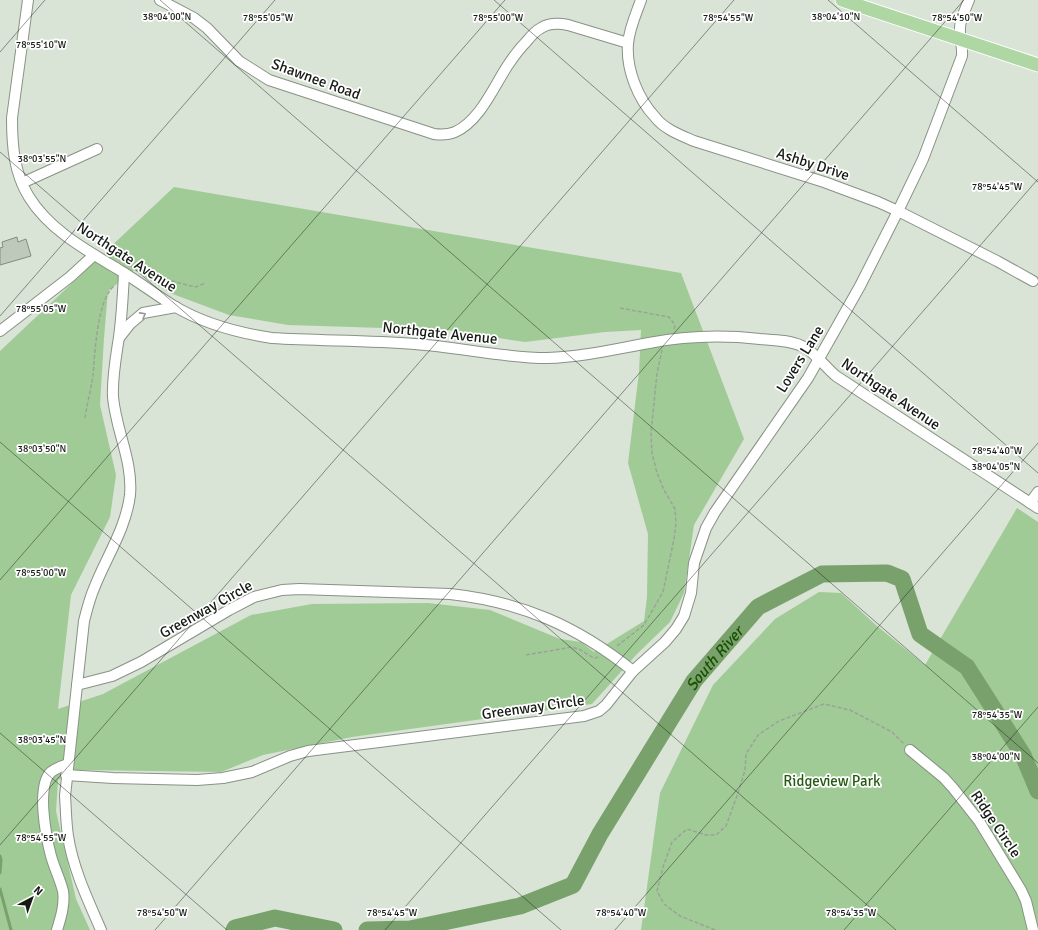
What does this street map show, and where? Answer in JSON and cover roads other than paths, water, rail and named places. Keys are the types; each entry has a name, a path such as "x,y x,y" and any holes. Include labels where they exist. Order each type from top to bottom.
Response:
{"main road":[{"path":"842,0 1038,65"}],"street":[{"name":"Northgate Avenue","path":"28,0 12,118 12,138 14,157 22,183 29,198 52,225 176,307 224,328 250,335 272,338 415,344 546,358 598,353 650,342 717,336 779,340 803,346 814,353 836,376 1034,506"},
{"name":"Shawnee Road","path":"160,0 194,18 239,61 254,71 276,82 434,134 443,135 462,128 476,113 521,47 535,32 541,28 550,25 568,25 628,44"},
{"name":"Ashby Drive","path":"641,0 628,44 630,69 644,103 655,118 665,126 681,136 694,141 824,182 898,211 1033,281"},
{"name":"Lovers Lane","path":"633,671 665,642 676,629 684,616 691,593 694,563 700,542 715,512 808,378 860,286 898,211 923,159 962,56 963,48 960,25 969,0"},
{"path":"22,183 97,149"},
{"path":"0,331 70,277 94,254"},
{"path":"101,930 80,880 68,837 65,796 66,775 84,621 95,585 120,533 130,496 131,478 129,463 113,397 113,373 123,303 124,273"},
{"path":"119,338 130,324 143,313 176,307"},
{"path":"1034,506 1038,492"},
{"name":"Greenway Circle","path":"66,775 113,778 197,780 223,778 252,772 290,756 308,752 584,716 598,711 606,705 633,671 609,652 575,631 513,605 450,594 299,589 282,590 254,597 141,662 112,676 77,685"},
{"name":"Ridge Circle","path":"910,750 944,778 979,821 1021,890 1026,901 1033,930"},
{"path":"57,930 64,901 63,890 51,855 46,833 44,794 45,783 48,776 59,767 68,764"}],"waterway":[{"name":"South River","path":"367,930 410,929 520,906 573,885 600,834 694,681 758,607 822,574 887,573 902,579 920,634 967,667 1023,755 1038,791"},
{"path":"0,856 0,873"},
{"path":"0,889 11,930"},
{"name":"South River","path":"234,930 235,928 275,918 334,930"}],"park label":[{"name":"Ridgeview Park","path":"832,781"}]}
